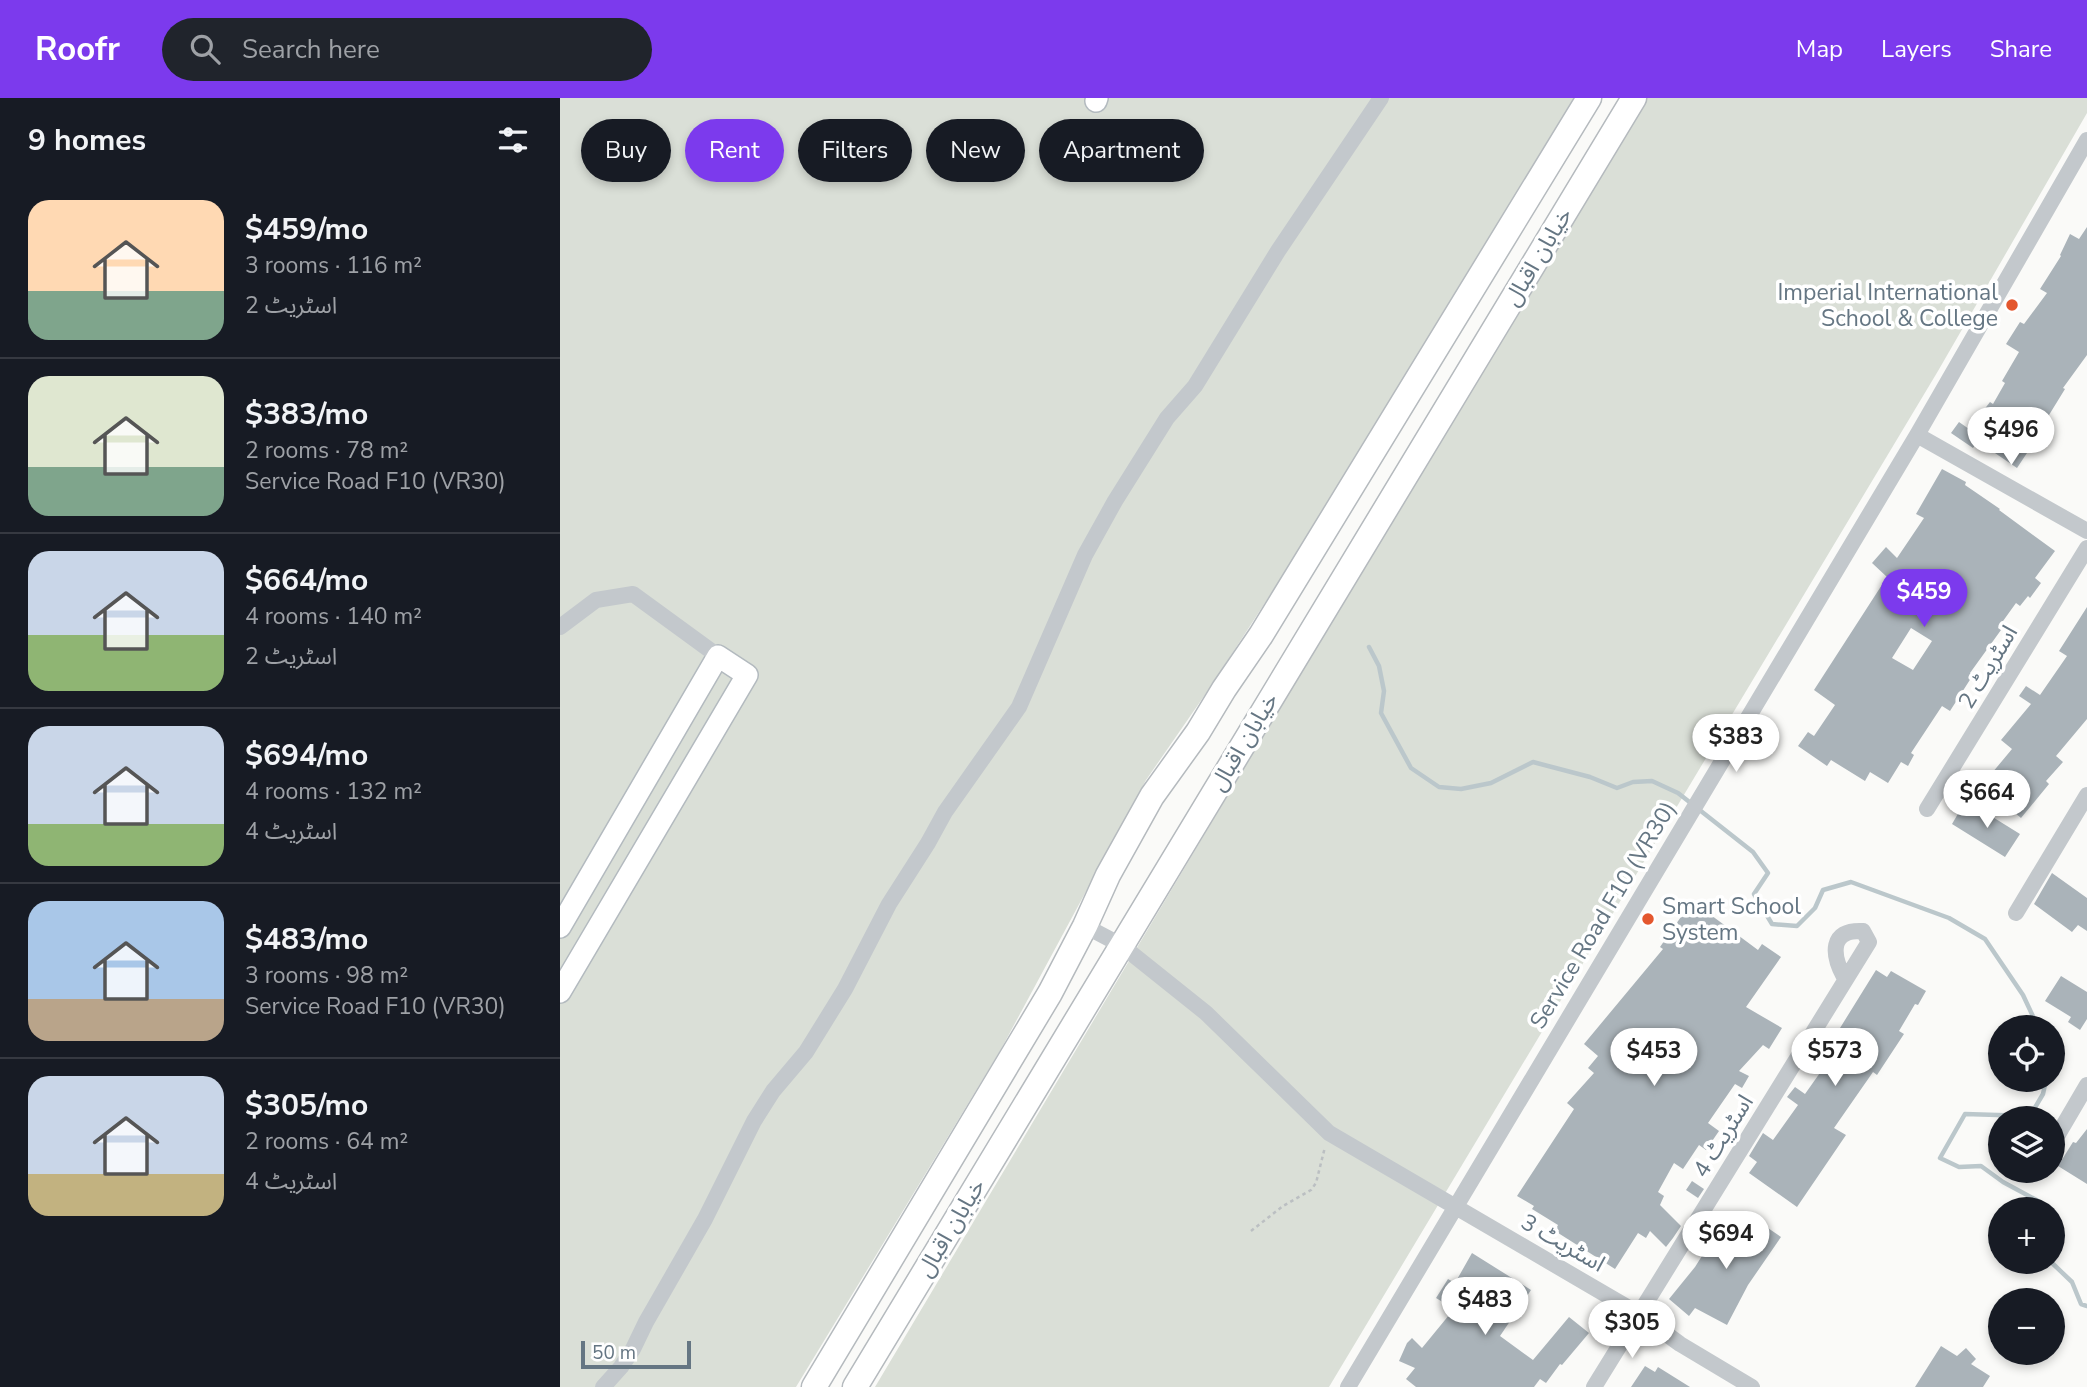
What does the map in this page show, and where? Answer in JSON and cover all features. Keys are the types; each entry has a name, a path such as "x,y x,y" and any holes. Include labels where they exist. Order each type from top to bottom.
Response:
{"main road":[{"name":"خیابان اقبال","path":"814,1387 1050,993 1108,875 1152,796 1198,733 1261,635 1589,98"},
{"name":"خیابان اقبال","path":"855,1387 1634,98"}],"street":[{"path":"603,1387 633,1349 705,1219 754,1121 773,1091 813,1041 845,989 889,904 945,812 1019,707 1085,555 1115,500 1167,418 1195,386 1278,251 1381,98"},
{"name":"Service Road F10 (VR30)","path":"1348,1387 1917,435 2087,140"},
{"path":"1917,435 2087,531"},
{"name":"اسٹریٹ 2","path":"1927,809 2087,548"},
{"path":"560,627 596,600 633,594 747,675 560,992"},
{"path":"560,926 718,656"},
{"path":"2016,913 2087,794"},
{"name":"اسٹریٹ 3","path":"1085,926 1121,945 1206,1013 1329,1133 1639,1314 1680,1344 1752,1387"},
{"name":"اسٹریٹ 4","path":"1594,1387 1869,942 1863,930 1853,930 1840,936 1835,945 1837,963 1844,977"},
{"path":"2065,1118 2087,1085"}],"path":[{"path":"1251,1231 1283,1206 1311,1190 1316,1183 1329,1133"}],"shaded area":[{"path":"560,98 1575,98 1365,449 1211,686 1146,780 1000,1051 796,1387 560,1387"},
{"path":"1647,98 2087,98 2087,113 1938,371 1329,1387 875,1387 1439,441"}],"building":[{"path":"2087,227 2087,355 2063,388 2065,389 2049,415 2028,440 2033,444 2017,468 1978,441 1973,448 1951,433 1959,422 1969,429 1990,402 1993,404 2005,383 2002,381 2019,352 2006,344 2020,322 2024,324 2047,293 2040,289 2061,256 2070,234 2079,239"},
{"path":"1942,469 1966,482 1965,485 2055,551 2035,578 2041,583 2020,606 2016,603 1998,628 2001,630 1970,673 1973,675 1950,711 1942,706 1911,753 1914,755 1908,766 1901,762 1888,783 1870,772 1865,781 1831,760 1827,766 1798,746 1808,732 1814,736 1835,705 1814,690 1887,577 1872,563 1886,547 1897,558 1924,518 1916,514","holes":["1911,628 1932,641 1913,670 1892,658"]},
{"path":"2087,607 2087,719 2056,756 2063,762 2046,781 2049,784 2021,818 1982,785 2012,749 2001,740 2031,704 2019,696 2026,686 2040,695 2067,656 2059,651"},
{"path":"1970,803 2020,834 2005,857 1952,824 1959,812 1963,815"},
{"path":"2052,873 2087,898 2087,931 2078,925 2072,932 2034,904"},
{"path":"1692,901 1758,950 1762,944 1781,957 1746,1007 1782,1028 1769,1049 1763,1045 1739,1071 1749,1076 1742,1088 1735,1084 1708,1123 1719,1131 1706,1150 1699,1145 1683,1169 1674,1163 1658,1192 1664,1196 1660,1205 1681,1226 1673,1238 1666,1247 1650,1231 1646,1238 1638,1233 1615,1269 1555,1231 1558,1225 1517,1196 1574,1109 1567,1103 1594,1073 1588,1068 1598,1056 1584,1044 1663,949 1660,947"},
{"path":"1876,970 1887,977 1891,971 1926,991 1899,1031 1904,1034 1877,1075 1873,1072 1834,1128 1846,1135 1797,1207 1749,1173 1757,1162 1749,1156 1763,1133 1773,1140 1798,1105 1787,1097 1795,1087 1805,1094 1834,1053 1827,1049"},
{"path":"2061,976 2087,992 2087,1019 2080,1030 2068,1022 2071,1017 2045,1001"},
{"path":"2087,1129 2087,1184 2065,1170 2065,1155 2073,1142 2076,1143"},
{"path":"1692,1181 1704,1189 1698,1198 1686,1190"},
{"path":"1746,1213 1781,1237 1748,1285 1727,1325 1695,1308 1689,1316 1669,1299 1695,1267 1712,1240 1723,1248"},
{"path":"1472,1253 1531,1290 1500,1336 1533,1360 1569,1317 1589,1333 1546,1383 1540,1379 1534,1387 1416,1387 1406,1379 1415,1368 1399,1361 1407,1343 1412,1338 1422,1348 1454,1309 1436,1298 1448,1279 1455,1283"},
{"path":"1941,1346 1957,1356 1966,1348 1976,1359 1971,1364 1990,1376 1983,1387 1915,1387"},
{"path":"1645,1366 1655,1372 1658,1367 1690,1387 1631,1387"}],"waterway":[{"path":"1369,647 1379,666 1384,691 1381,713 1411,768 1439,787 1461,789 1491,783 1533,762 1590,777 1617,788 1633,782 1652,781 1678,793 1753,852 1768,873 1754,894 1772,924 1797,926 1815,908 1823,890 1851,882 1949,918 1985,939 2023,995 2032,1015"},
{"path":"2031,1197 1981,1166 1959,1167 1940,1158 1965,1114 2030,1116 2043,1092"},
{"path":"2064,1274 2072,1282 2081,1304 2087,1306"}],"place":[{"name":"Imperial International School & College","path":"2012,305"},
{"name":"Smart School System","path":"1648,919"}]}
